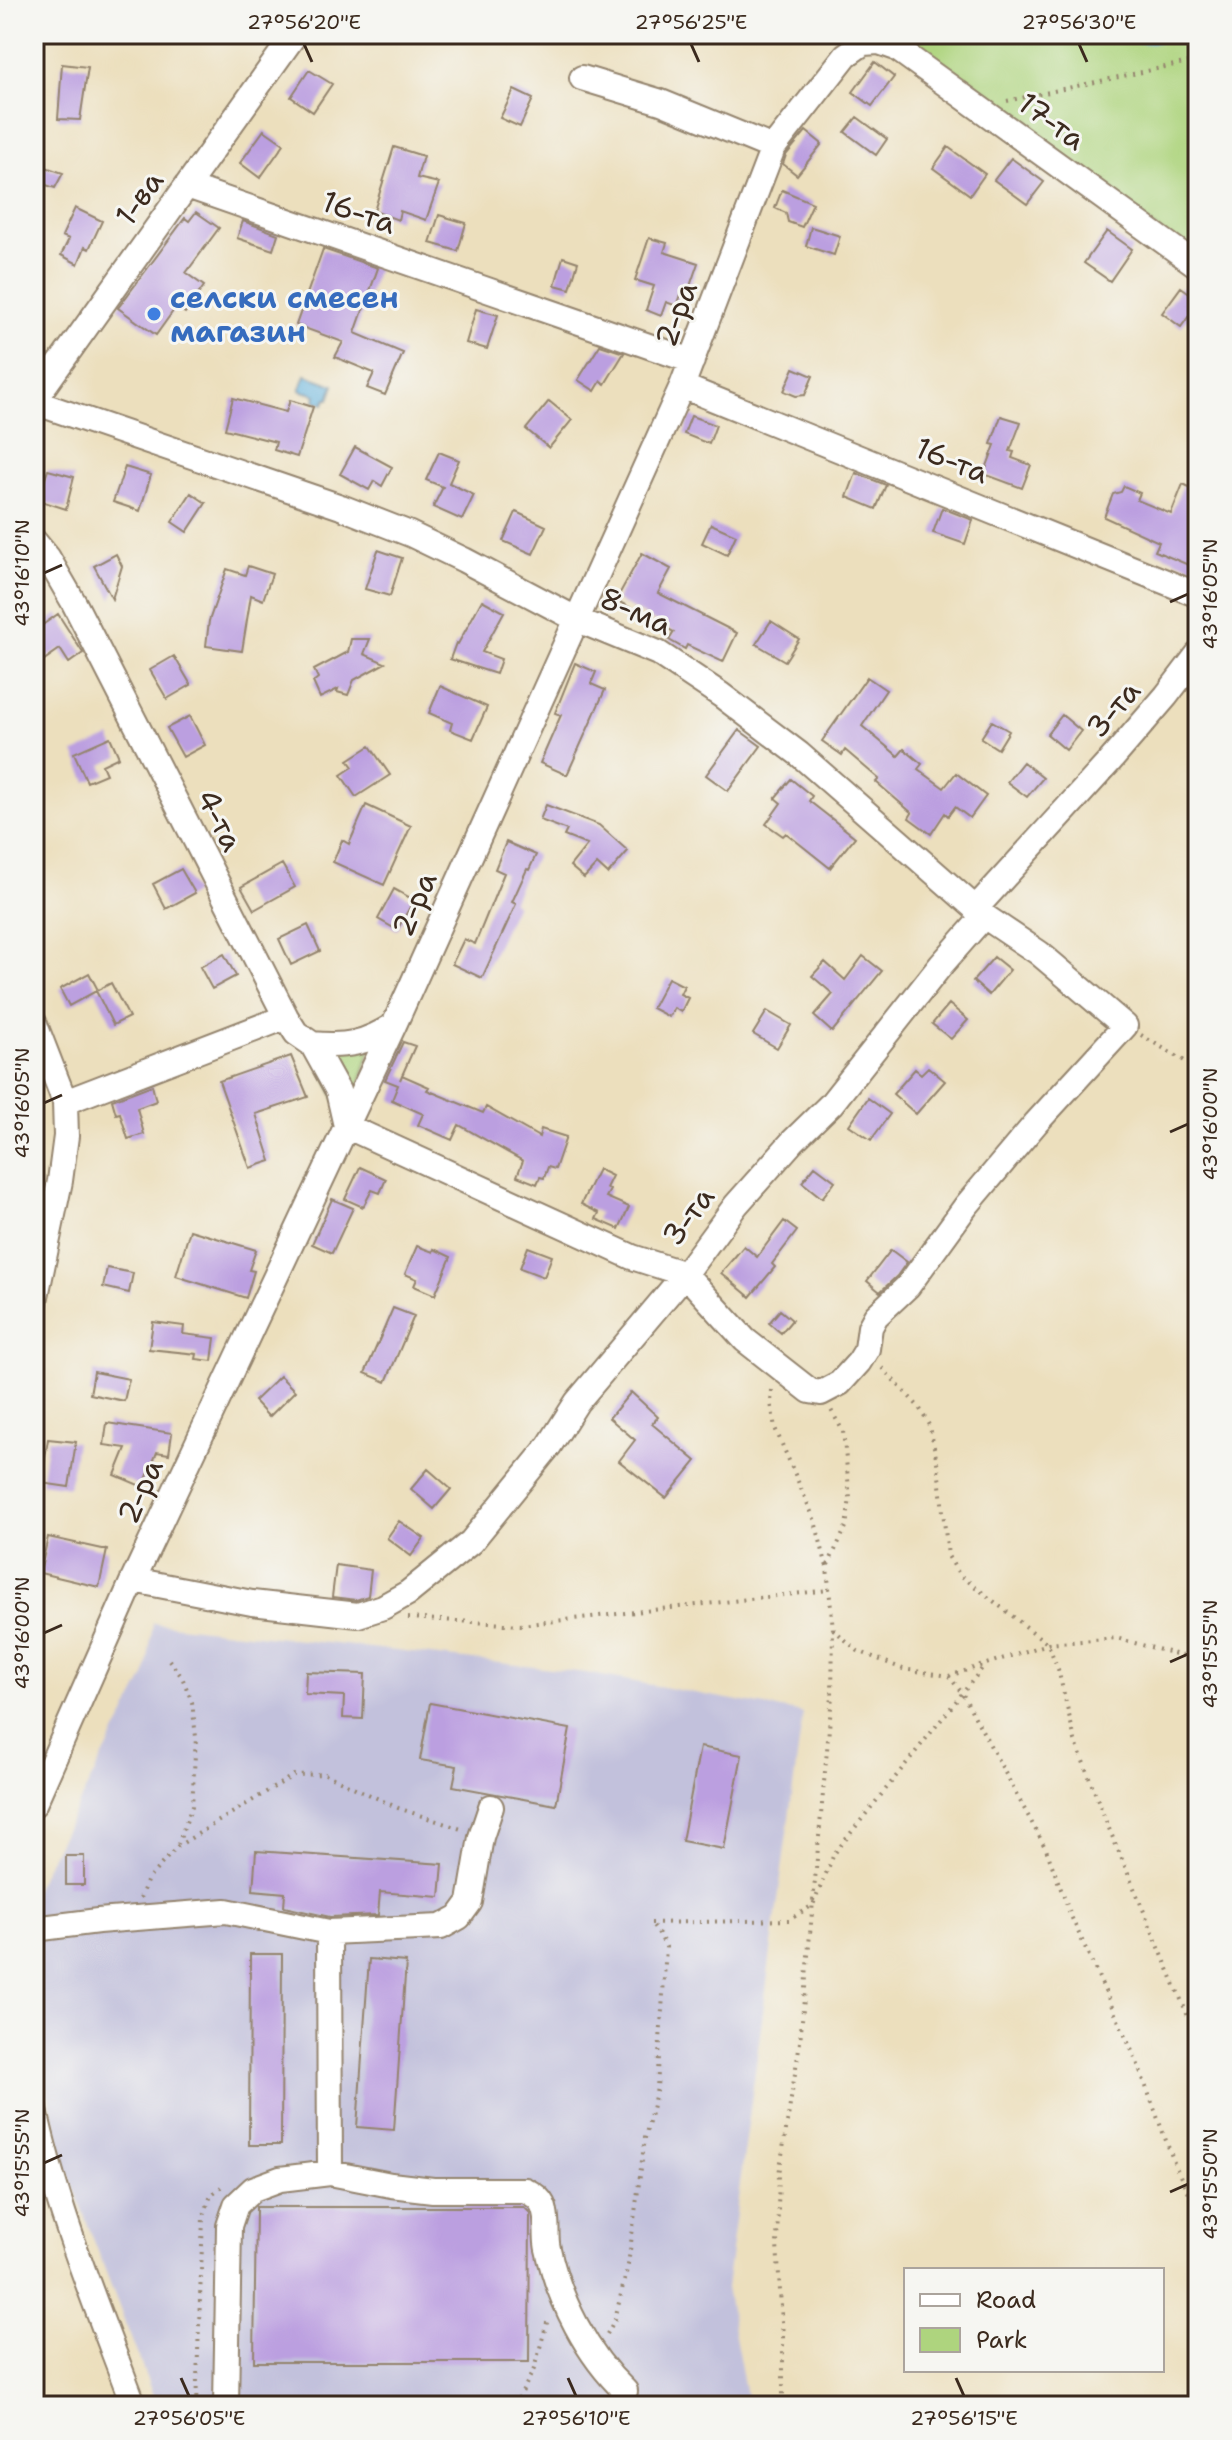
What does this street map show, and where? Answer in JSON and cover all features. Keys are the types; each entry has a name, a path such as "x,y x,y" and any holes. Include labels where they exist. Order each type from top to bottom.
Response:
{"street":[{"name":"1-ва","path":"34,401 295,34"},
{"name":"17-та","path":"863,43 879,42 896,48 1198,266"},
{"name":"2-ра","path":"34,1804 133,1580 394,1025 578,620 682,386 773,148 846,55 863,43"},
{"path":"582,78 661,102 773,148"},
{"name":"16-та","path":"187,186 692,361"},
{"name":"16-та","path":"682,386 1198,595"},
{"name":"8-ма","path":"34,401 341,507 410,534 578,620 658,653 721,695 799,754 980,913 1039,953 1125,1026"},
{"name":"4-та","path":"34,541 48,558 74,603 286,1017 296,1033 312,1044 338,1091 346,1126"},
{"name":"3-та","path":"346,1126 632,1257 685,1274 736,1205 831,1104 980,913 1166,696 1198,654"},
{"path":"65,1102 286,1017"},
{"path":"34,1022 65,1102 66,1136 60,1181 34,1306"},
{"path":"312,1044 350,1045 374,1038 394,1025"},
{"path":"133,1580 252,1603 358,1615 383,1607 408,1593 471,1542 549,1446 577,1402 685,1274 745,1340 810,1391 821,1393 840,1383 867,1349 870,1327 876,1316 908,1286 966,1206 1036,1123 1125,1026"},
{"path":"34,1929 226,1911 329,1932 441,1927 459,1917 470,1902 481,1837 491,1807"},
{"path":"329,1932 330,2173"},
{"path":"34,2106 44,2151 75,2249 134,2406"},
{"path":"226,2406 229,2226 236,2205 253,2189 280,2179 330,2173 433,2190 525,2190 539,2197 545,2212 547,2246 557,2284 596,2357 608,2375 625,2391"}],"path":[{"path":"977,107 1198,60"},
{"path":"1125,1026 1198,1069"},
{"path":"867,1349 919,1407 930,1427 948,1556 959,1574 1048,1644 1058,1669 1075,1740 1198,2040"},
{"path":"775,1364 771,1403 775,1428 815,1521 827,1567 833,1629 832,1696 800,2042 779,2174 777,2245 783,2337 783,2406"},
{"path":"821,1393 843,1431 850,1498 846,1527 827,1567"},
{"path":"402,1618 520,1625 829,1590"},
{"path":"833,1629 858,1651 903,1669 949,1676 1048,1644 1116,1638 1198,1660"},
{"path":"169,1660 182,1677 192,1702 196,1737 192,1806 178,1846"},
{"path":"596,2357 615,2319 628,2265 645,2138 657,2088 666,1947 651,1923 789,1920 813,1905 834,1854 984,1666"},
{"path":"949,1676 962,1693 1046,1849 1071,1916 1137,2062 1175,2165 1198,2214"},
{"path":"131,1918 148,1879 178,1846 294,1775 325,1774 398,1808 481,1837"},
{"path":"515,2406 534,2369 557,2284"}],"shaded area":[{"path":"153,1623 586,1673 803,1713 726,2288 748,2406 157,2406 62,2157 43,2069 34,2003 34,1890 146,1674"}],"green space":[{"path":"889,34 1198,34 1198,259"},
{"path":"374,1038 346,1126 312,1044"}],"water":[{"path":"306,375 334,385 324,404 315,401 316,395 300,390"}],"building":[{"path":"875,62 894,77 872,106 853,92"},
{"path":"62,64 88,67 80,120 58,119"},
{"path":"309,70 332,84 313,112 291,97"},
{"path":"514,90 533,99 520,127 500,118"},
{"path":"857,117 887,139 876,155 845,132"},
{"path":"264,130 284,144 260,178 240,163"},
{"path":"806,131 822,144 797,175 783,164 786,155"},
{"path":"394,147 423,156 417,178 439,183 426,220 400,211 398,220 374,211"},
{"path":"948,147 985,174 970,195 933,168"},
{"path":"1011,158 1044,182 1027,204 994,180"},
{"path":"34,163 63,173 55,188 34,181"},
{"path":"782,190 813,203 802,227 788,222 786,213 775,208"},
{"path":"75,208 102,221 78,264 61,255 69,239 62,236"},
{"path":"196,212 219,228 186,273 204,286 185,313 176,307 156,335 118,308 185,218 189,221"},
{"path":"439,215 466,223 458,251 430,243"},
{"path":"243,221 278,234 273,250 237,238"},
{"path":"811,227 840,236 834,255 806,246"},
{"path":"1107,231 1132,249 1110,281 1084,263"},
{"path":"649,238 667,243 664,252 698,263 689,289 683,289 677,306 666,302 661,316 646,310 654,286 635,280"},
{"path":"323,249 378,268 355,333 403,353 385,395 367,388 374,373 335,357 343,342 296,325"},
{"path":"563,257 578,262 570,289 555,285"},
{"path":"1181,287 1198,299 1198,303 1181,327 1162,313"},
{"path":"476,309 498,315 487,349 466,343"},
{"path":"600,345 624,353 605,384 601,381 595,391 578,380"},
{"path":"794,368 813,376 805,395 796,396 784,391"},
{"path":"233,398 286,412 290,400 313,407 297,457 274,450 276,442 225,429"},
{"path":"549,401 572,420 549,448 526,429"},
{"path":"691,416 716,425 709,444 684,434"},
{"path":"1001,416 1021,422 1010,451 1014,452 1012,458 1031,465 1022,488 984,474"},
{"path":"355,447 392,467 382,486 374,481 369,490 340,474"},
{"path":"439,452 459,460 449,483 474,495 462,520 433,507 443,487 426,480"},
{"path":"125,467 151,475 140,511 113,502"},
{"path":"48,470 74,477 66,509 38,500"},
{"path":"856,473 886,485 876,509 847,497"},
{"path":"1183,484 1198,491 1198,569 1155,551 1159,542 1104,517 1113,494 1121,492 1124,486 1140,493 1137,500 1171,514"},
{"path":"191,493 206,503 187,532 172,522"},
{"path":"942,508 973,520 965,544 933,533"},
{"path":"516,512 546,526 533,554 503,541"},
{"path":"711,524 736,535 727,555 702,543"},
{"path":"378,550 402,558 390,596 365,589"},
{"path":"642,553 671,569 658,593 737,633 723,662 669,640 674,632 616,600"},
{"path":"116,554 122,566 112,599 94,566"},
{"path":"248,566 272,574 263,600 251,595 242,651 206,646 209,621 227,569 245,575"},
{"path":"482,600 504,612 482,652 501,659 496,674 450,659"},
{"path":"58,614 83,653 69,663 60,649 34,667 34,631"},
{"path":"771,621 799,639 785,661 756,644"},
{"path":"351,639 370,639 364,654 385,663 354,680 348,695 337,692 338,689 320,698 313,682 318,678 314,670 348,652"},
{"path":"174,656 191,685 167,699 150,670"},
{"path":"575,663 596,672 591,684 605,690 567,775 540,763 561,715 555,713"},
{"path":"867,677 886,690 862,726 898,756 904,749 922,764 918,769 944,788 956,773 986,796 970,818 955,807 948,816 945,813 931,834 909,818 912,813 876,782 879,779 845,750 842,755 822,741"},
{"path":"440,686 487,707 473,739 450,730 452,723 429,713"},
{"path":"1062,715 1081,731 1066,750 1047,734"},
{"path":"190,716 205,745 183,757 167,728"},
{"path":"992,721 1009,731 998,749 981,738"},
{"path":"739,730 761,746 728,791 706,775"},
{"path":"110,737 119,757 102,765 106,774 87,782 74,753"},
{"path":"370,746 390,775 356,797 341,775 353,767 348,760"},
{"path":"1023,762 1043,778 1027,797 1007,782"},
{"path":"791,779 812,796 809,801 855,837 830,868 786,833 783,836 766,824 781,803 775,798"},
{"path":"366,805 411,826 384,885 333,862 342,840 349,844"},
{"path":"546,805 599,825 628,851 608,874 597,864 584,878 570,866 587,845 564,836 567,830 540,820"},
{"path":"506,842 536,855 512,902 516,904 482,978 452,964 464,939 475,944 504,873 495,869"},
{"path":"282,864 295,887 254,910 241,887"},
{"path":"181,869 195,893 166,909 153,884"},
{"path":"394,889 414,900 397,930 378,919"},
{"path":"308,925 320,951 291,965 279,939"},
{"path":"224,954 236,976 212,989 200,967"},
{"path":"863,956 882,971 832,1032 814,1016 833,994 812,976 825,962 845,980"},
{"path":"994,957 1010,970 989,995 973,981"},
{"path":"89,973 98,990 69,1006 60,989"},
{"path":"668,978 684,986 680,994 688,998 681,1012 674,1008 669,1017 652,1008"},
{"path":"111,983 129,1017 113,1025 96,991"},
{"path":"949,1004 968,1020 951,1039 932,1024"},
{"path":"767,1011 791,1025 777,1048 753,1034"},
{"path":"403,1042 415,1046 402,1075 429,1087 427,1090 483,1113 486,1107 539,1137 541,1129 566,1137 555,1169 548,1167 544,1178 540,1177 537,1184 517,1176 523,1161 459,1125 452,1140 418,1125 423,1114 392,1100 398,1085 385,1080"},
{"path":"291,1056 308,1097 256,1114 271,1161 250,1168 219,1081"},
{"path":"928,1067 945,1081 916,1114 893,1094 915,1069 921,1074"},
{"path":"152,1085 156,1101 137,1108 144,1134 128,1139 120,1113 116,1114 112,1100"},
{"path":"868,1098 890,1114 871,1140 849,1125"},
{"path":"815,1166 835,1181 822,1198 802,1182"},
{"path":"360,1167 386,1179 380,1193 372,1190 363,1207 345,1199"},
{"path":"598,1169 612,1176 606,1188 610,1190 606,1197 629,1207 619,1229 596,1219 599,1213 581,1204"},
{"path":"332,1199 353,1208 332,1253 312,1244"},
{"path":"784,1221 797,1231 772,1264 775,1267 750,1297 721,1273 744,1246 757,1257"},
{"path":"190,1230 256,1250 249,1270 254,1271 246,1298 176,1276"},
{"path":"417,1246 451,1257 435,1295 414,1286 417,1279 405,1274"},
{"path":"528,1247 552,1256 544,1277 520,1268"},
{"path":"891,1250 907,1262 880,1292 867,1281"},
{"path":"107,1268 133,1273 129,1293 103,1287"},
{"path":"393,1308 414,1316 386,1382 365,1373"},
{"path":"780,1310 792,1320 781,1333 769,1323"},
{"path":"153,1322 184,1326 183,1334 215,1338 212,1361 196,1359 197,1354 149,1349"},
{"path":"94,1372 129,1379 124,1401 90,1394"},
{"path":"280,1376 295,1391 269,1417 254,1401"},
{"path":"631,1392 658,1417 652,1424 696,1461 666,1498 619,1461 635,1440 609,1418"},
{"path":"107,1423 172,1433 169,1454 157,1452 143,1487 115,1475 126,1448 104,1445"},
{"path":"48,1439 76,1442 69,1487 41,1483"},
{"path":"428,1469 451,1489 434,1509 411,1489"},
{"path":"399,1521 424,1538 411,1556 387,1538"},
{"path":"48,1537 107,1550 99,1587 40,1573"},
{"path":"336,1565 371,1570 368,1596 356,1600 332,1597"},
{"path":"306,1672 365,1674 363,1719 343,1718 344,1696 305,1694"},
{"path":"430,1703 570,1729 556,1805 453,1786 457,1766 420,1760"},
{"path":"700,1747 742,1755 724,1849 682,1841"},
{"path":"256,1851 443,1864 440,1897 380,1892 378,1915 330,1917 284,1907 285,1893 253,1890"},
{"path":"66,1856 84,1856 84,1885 66,1885"},
{"path":"250,1954 282,1954 281,2145 249,2145"},
{"path":"369,1959 406,1962 394,2130 357,2127"},
{"path":"256,2207 524,2207 530,2213 529,2362 254,2362"}],"waterway":[{"path":"1076,34 1152,41 1175,34"}],"place":[{"name":"селски смесен магазин","path":"154,314"}]}
